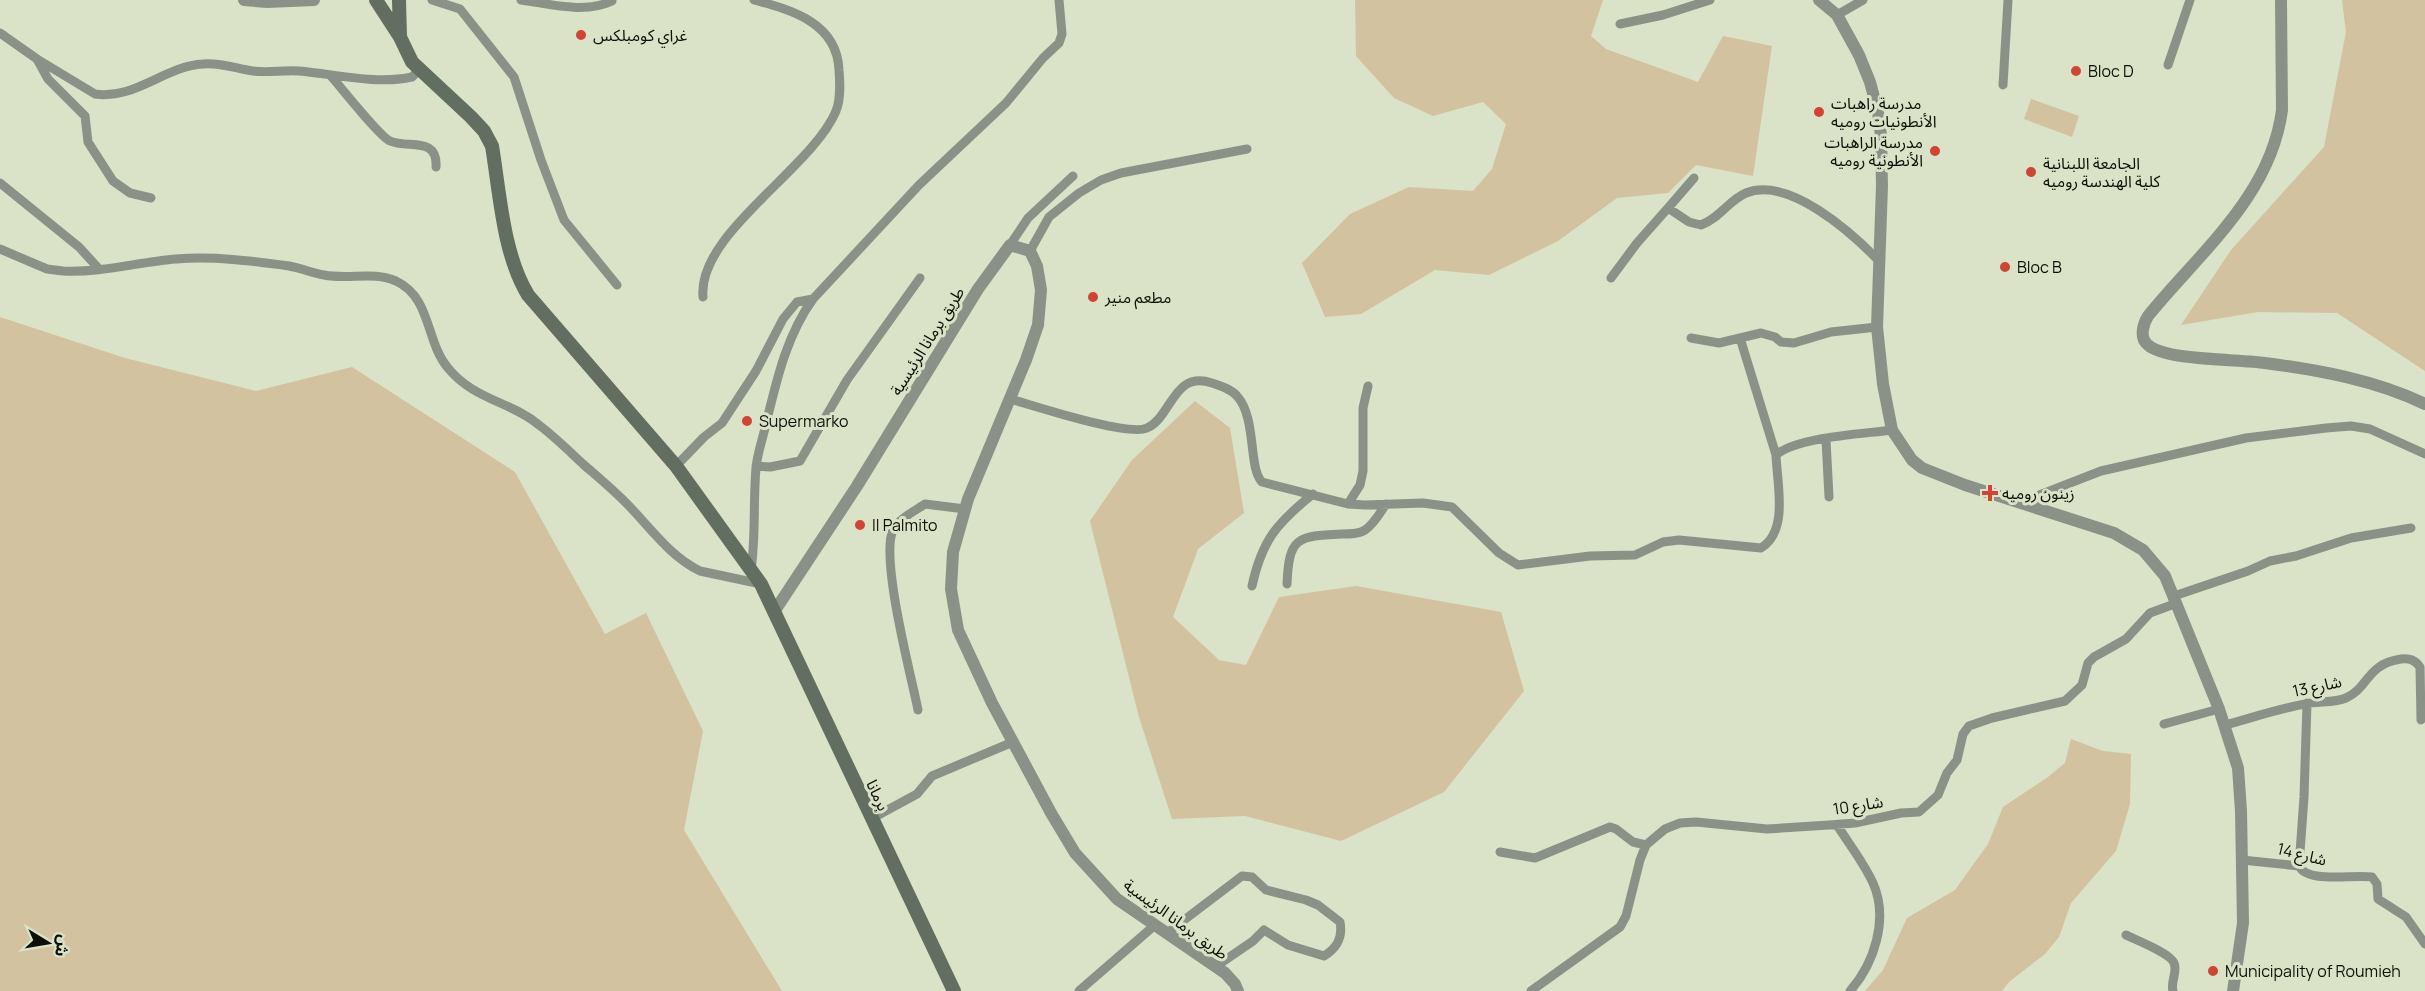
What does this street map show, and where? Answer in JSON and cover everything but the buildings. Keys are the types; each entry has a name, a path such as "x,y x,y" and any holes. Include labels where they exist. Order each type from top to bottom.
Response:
{"main road":[{"path":"376,0 384,2 392,0"},
{"path":"376,0 400,37 412,62 471,117 484,131 492,146 512,257 518,278 528,295 676,466 761,584 774,612"},
{"path":"399,0 400,37"},
{"name":"برمانا","path":"774,612 954,991"}],"street":[{"path":"244,0 267,2 314,0"},
{"path":"432,0 461,5 514,77 541,160 564,220 617,285"},
{"path":"521,0 566,7 603,6 612,1"},
{"path":"703,297 702,286 706,268 715,254 767,192 816,145 829,126 837,108 839,63 828,36 814,22 794,12 754,0"},
{"path":"751,570 755,533 756,466 775,388 794,330 813,299 919,184 1006,103 1043,58 1059,43 1062,34 1059,0"},
{"path":"1620,24 1663,15 1710,0"},
{"path":"1819,0 1837,15 1859,55 1876,104 1881,156 1877,327 1883,384 1892,430 1912,460 1922,468 1965,485 2114,533 2134,543 2158,567 2176,600 2225,725 2238,768 2242,923 2233,991"},
{"path":"1837,15 1863,0"},
{"path":"2003,85 2008,0"},
{"path":"2168,65 2190,0"},
{"path":"2281,0 2283,97 2280,127 2271,156 2252,190 2227,225 2148,316 2144,323 2143,338 2152,349 2176,356 2240,360 2328,373 2389,390 2425,404"},
{"path":"0,33 37,59 95,94 106,96 147,85 184,68 204,64 258,72 296,71 388,80 412,77 419,70"},
{"path":"37,59 48,79 85,116 88,142 113,181 130,193 151,198"},
{"path":"330,75 387,140 427,147 437,159 436,167"},
{"path":"1073,176 1028,218 1010,245 1030,251 1049,217 1078,193 1101,180 1121,173 1247,149"},
{"path":"1611,278 1637,243 1694,178"},
{"path":"0,183 79,247 99,269"},
{"path":"1668,208 1689,222 1701,225 1724,212 1739,196 1748,192 1772,190 1786,194 1829,216 1879,261"},
{"name":"طريق برمانا الرئيسية","path":"774,612 857,486 978,289 1010,245"},
{"path":"0,249 52,270 72,272 175,259 207,258 266,262 324,275 379,275 397,281 411,291 420,302 446,367 463,385 538,423 621,498 670,550 692,567 761,584"},
{"name":"طريق برمانا الرئيسية","path":"1030,251 1037,266 1041,290 1038,325 965,509 953,552 951,589 958,630 1013,742 1075,853 1117,899 1215,967 1235,984 1238,991"},
{"path":"756,466 770,467 801,461 847,380 920,278"},
{"path":"676,466 704,437 722,423 756,371 783,319 798,302 813,299"},
{"path":"1691,338 1719,343 1761,333 1775,337 1781,342 1794,343 1831,332 1877,327"},
{"path":"1010,399 1116,429 1135,431 1148,428 1158,419 1177,392 1187,384 1204,380 1224,387 1237,396 1252,433 1259,478 1267,484 1348,504 1423,503 1452,507 1499,553 1518,565 1590,556 1635,555 1663,542 1679,540 1761,548 1770,543 1777,526 1776,455 1740,338"},
{"path":"1348,504 1360,485 1363,471 1363,408 1368,386"},
{"path":"2021,502 2101,471 2133,463 2246,438 2326,428 2351,426 2370,429 2425,454"},
{"path":"1776,455 1788,447 1892,430"},
{"path":"1826,440 1829,497"},
{"path":"1252,586 1259,557 1266,541 1291,512 1313,494"},
{"path":"918,710 897,615 889,544 894,528 925,504 965,509"},
{"path":"1287,584 1288,561 1292,548 1300,540 1312,536 1364,532 1375,521 1386,504"},
{"path":"2176,600 2270,561 2296,556 2351,538 2411,528"},
{"name":"شارع 10","path":"1646,845 1665,829 1680,823 1696,822 1767,829 1837,825 1885,818 1901,813 1919,812 1938,795 1947,773 1957,760 1963,734 1969,726 1992,718 2065,701 2082,685 2088,663 2094,657 2126,639 2150,613 2176,600"},
{"name":"شارع 13","path":"2225,725 2307,703 2349,697 2377,668 2392,660 2408,658 2416,662 2420,668 2421,720"},
{"path":"2299,866 2305,789 2307,703"},
{"path":"2164,724 2219,709"},
{"path":"871,819 917,794 932,776 1013,742"},
{"path":"1837,825 1874,884 1879,912 1879,926 1873,953 1860,978 1850,991"},
{"path":"1500,852 1535,858 1610,827 1633,842 1646,845 1626,916 1620,927 1531,991"},
{"name":"شارع 14","path":"2242,860 2299,866 2306,874 2319,877 2345,875 2372,877 2377,884 2378,899 2406,917 2424,938"},
{"path":"1167,933 1242,876 1252,877 1266,890 1318,905 1340,922 1342,935 1333,950 1324,956 1288,945 1264,930 1253,941 1215,967"},
{"path":"1079,991 1155,925"},
{"path":"2126,935 2169,956 2174,962 2173,991"}],"shaded area":[{"path":"1355,0 1603,0 1591,36 1606,49 1698,82 1723,36 1772,46 1753,176 1696,165 1668,193 1617,198 1558,241 1489,275 1435,270 1361,314 1325,317 1302,263 1350,214 1409,187 1473,191 1492,169 1506,124 1483,102 1433,116 1394,98 1356,56"},
{"path":"2342,0 2425,0 2425,371 2337,313 2258,312 2181,325 2231,250 2324,147 2346,32"},
{"path":"2031,99 2079,116 2072,137 2024,119"},
{"path":"0,317 125,358 256,391 352,367 515,472 605,634 646,613 703,731 684,830 782,991 0,991"},
{"path":"1195,401 1230,428 1244,513 1198,549 1173,617 1219,660 1246,665 1279,597 1356,586 1501,612 1524,691 1444,792 1341,841 1245,816 1172,819 1139,717 1090,521 1132,460"},
{"path":"2071,739 2103,751 2131,754 2130,804 2116,851 2071,903 2059,937 2045,954 2009,982 2002,991 1865,991 1883,970 1907,918 1955,890 1988,844 2003,807 2065,763"}],"place":[{"name":"غراي كومبلكس","path":"581,35"},
{"name":"Bloc D","path":"2076,71"},
{"name":"مدرسة راهبات الأنطونيات روميه","path":"1819,112"},
{"name":"مدرسة الراهبات الأنطونية روميه","path":"1935,151"},
{"name":"الجامعة اللبنانية كلية الهندسة روميه","path":"2031,172"},
{"name":"Bloc B","path":"2005,267"},
{"name":"مطعم منير","path":"1093,297"},
{"name":"Supermarko","path":"747,421"},
{"name":"زينون روميه","path":"1990,493"},
{"name":"Il Palmito","path":"860,525"},
{"name":"Municipality of Roumieh","path":"2213,971"}]}
